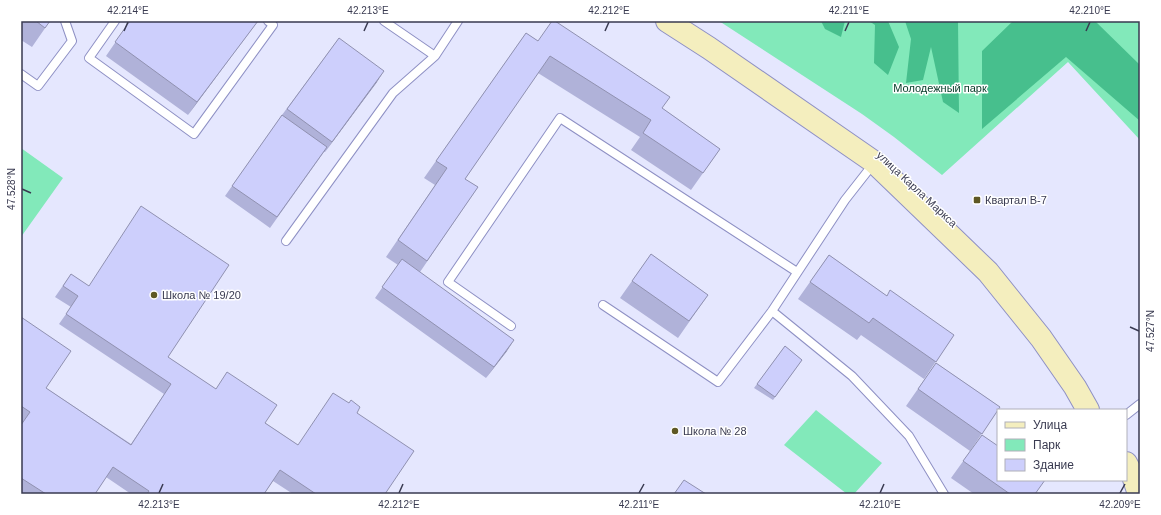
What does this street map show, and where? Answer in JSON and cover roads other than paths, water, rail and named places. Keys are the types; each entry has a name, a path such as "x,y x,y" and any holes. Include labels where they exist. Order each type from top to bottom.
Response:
{"street":[{"path":"667,21 709,48 874,162 988,272 1041,338 1075,387 1087,409"},
{"name":"улица Карла Маркса","path":"685,21 716,40 870,146 933,202 997,269 1030,308 1058,347 1096,409"},
{"path":"1127,465 1133,476 1139,494"},
{"path":"1127,481 1131,494"}],"lane":[{"path":"21,74 38,86 72,41 65,21"},
{"path":"115,21 89,58 194,134 273,25 268,21"},
{"path":"384,21 435,56"},
{"path":"286,241 393,93 435,56 458,21"},
{"path":"511,326 448,282 560,118 797,272"},
{"path":"603,305 718,382 772,311 845,200 874,162"},
{"path":"772,311 852,376 909,436 944,494"},
{"path":"1127,414 1140,404"}],"place":[{"name":"Квартал В-7","path":"977,200"},
{"name":"Школа № 19/20","path":"154,295"},
{"name":"Школа № 28","path":"675,431"}],"park label":[{"name":"Молодежный парк","path":"940,88"}]}
